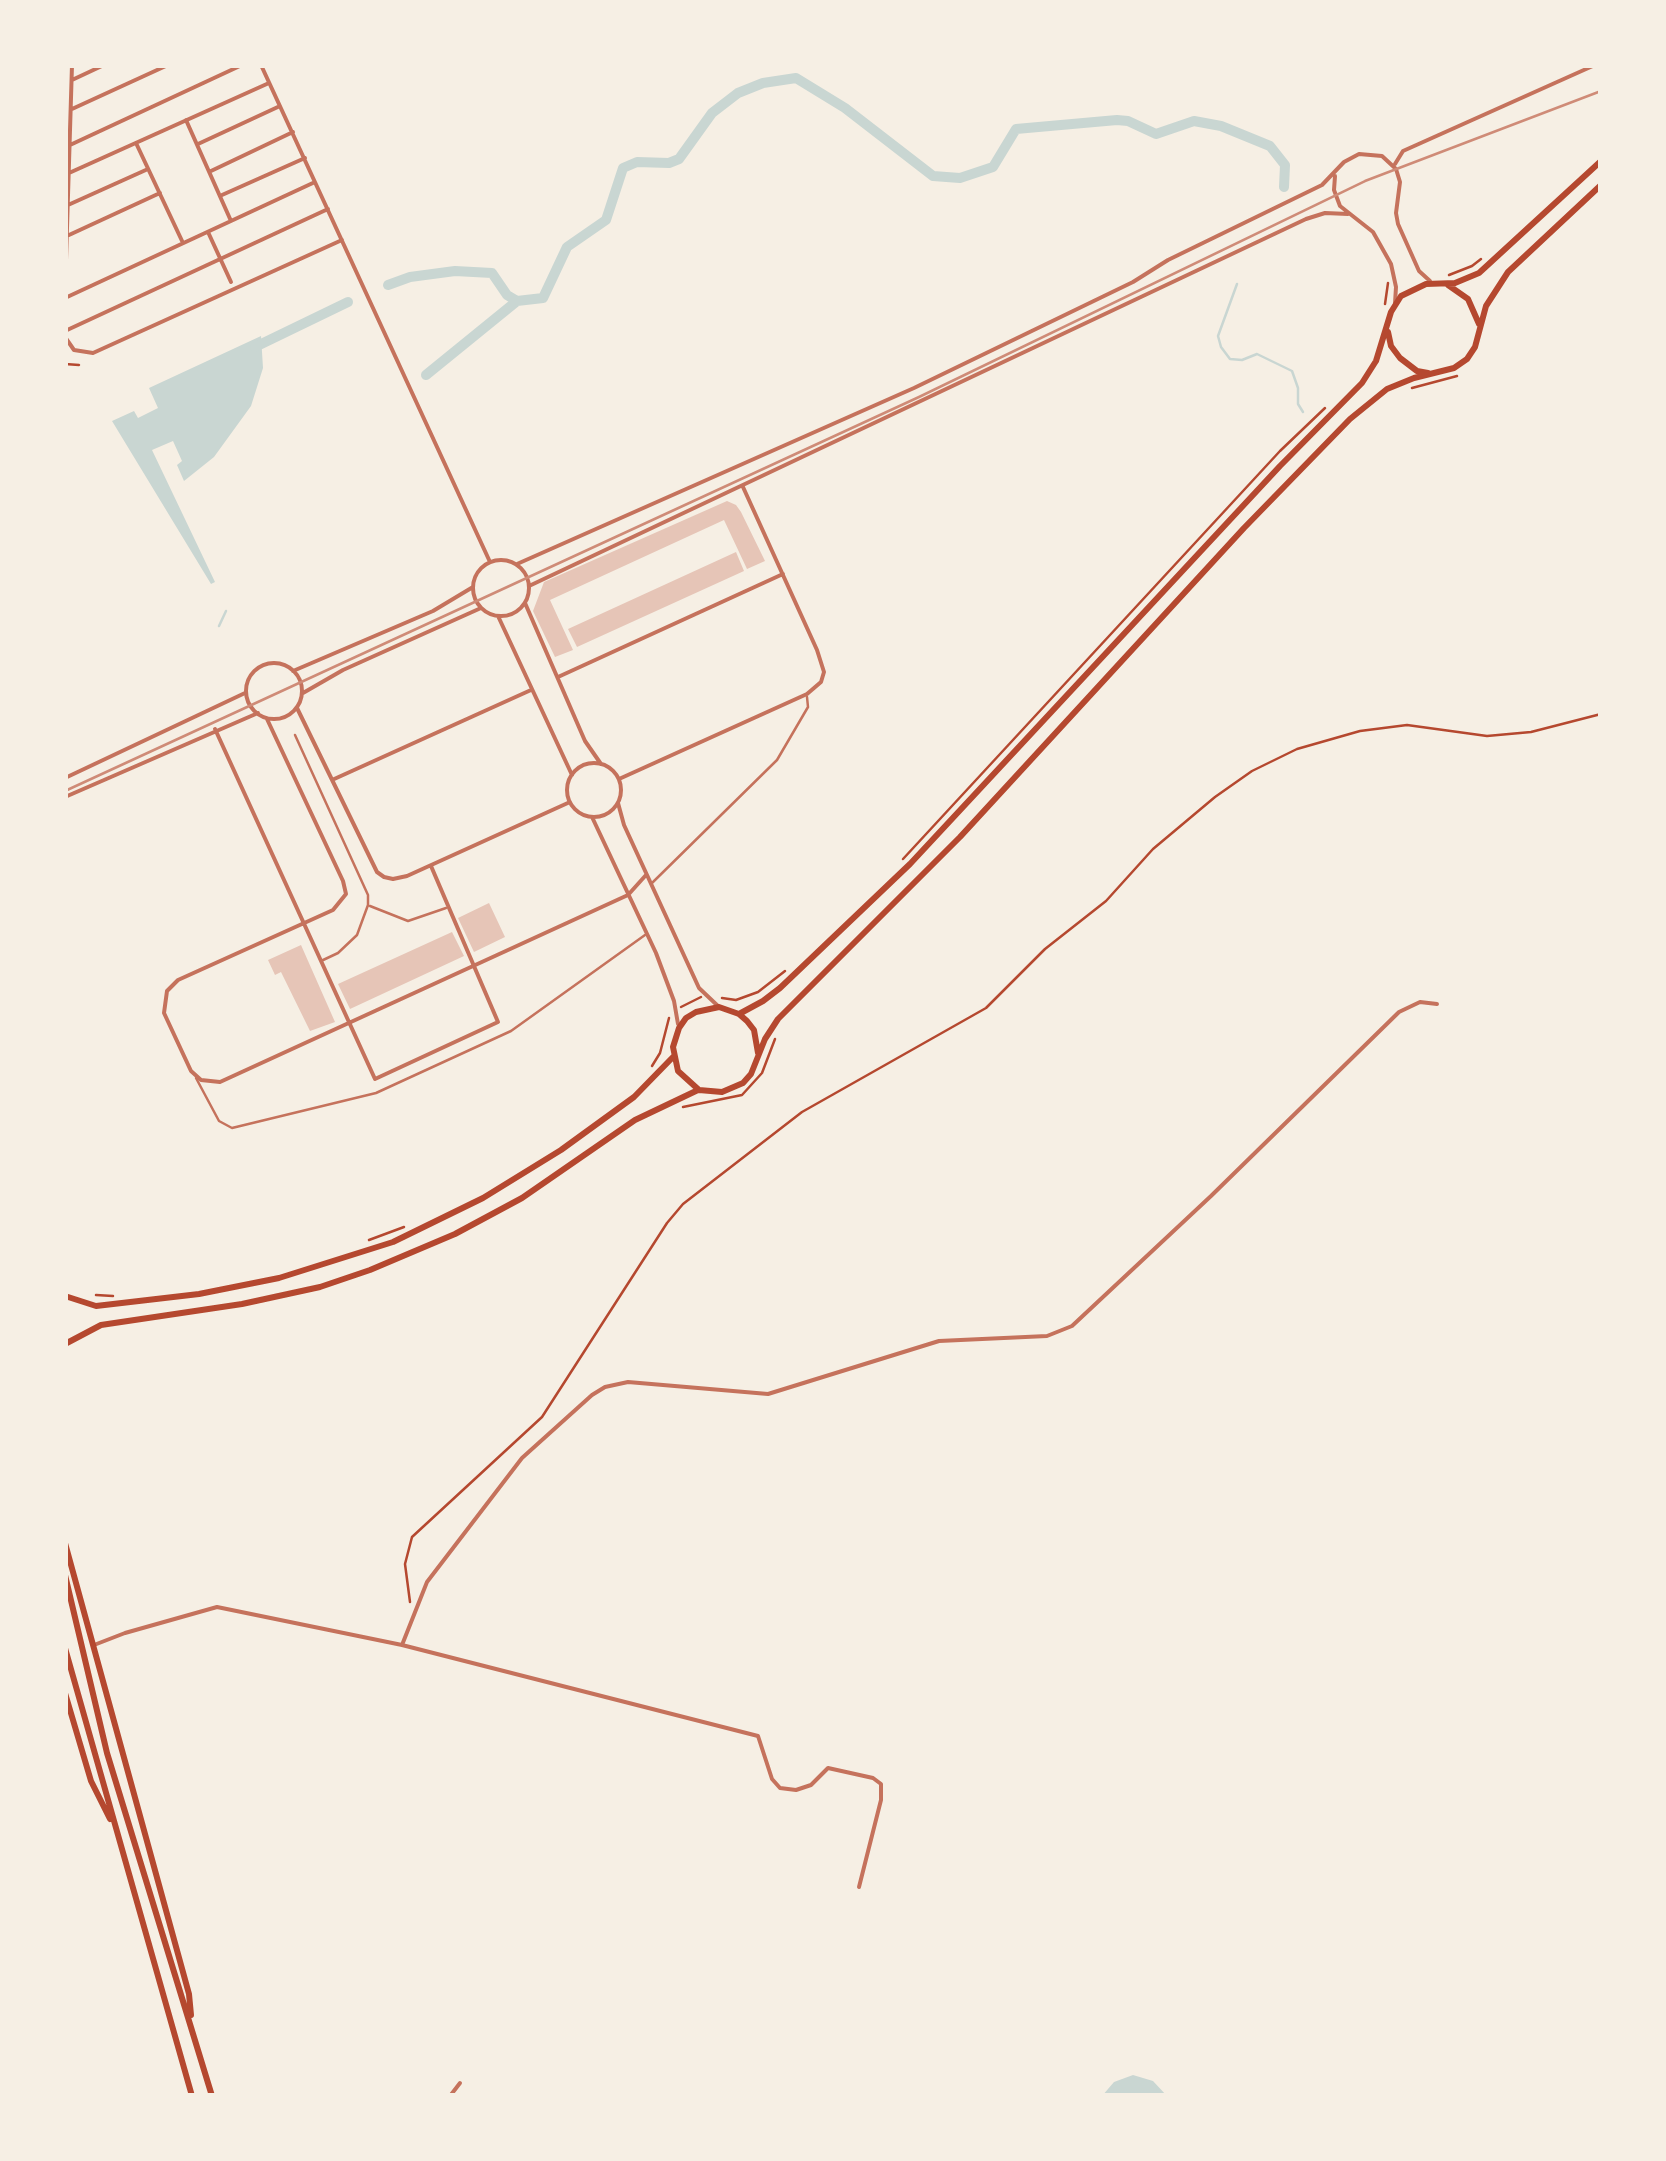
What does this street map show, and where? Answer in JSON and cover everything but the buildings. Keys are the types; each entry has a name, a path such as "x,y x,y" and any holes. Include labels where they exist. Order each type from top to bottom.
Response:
{"main road":[{"path":"739,1014 780,988 910,864 1266,480 1362,383 1376,361 1394,306 1406,292 1440,281 1461,281 1486,268 1601,161"},
{"path":"673,1057 687,1082 700,1090 733,1089 751,1074 773,1025 960,837 1244,528 1350,420 1388,389 1439,373 1466,359 1475,347 1486,306 1508,272 1601,185"},
{"path":"1440,281 1457,289 1472,304 1479,334"},
{"path":"1388,325 1391,346 1400,358 1417,371 1439,373"},
{"path":"65,1296 96,1306 199,1294 279,1278 393,1242 484,1198 634,1098 673,1057 679,1028 696,1012 718,1007 739,1014 754,1030 758,1052"},
{"path":"65,1344 100,1324 242,1304 370,1270 505,1207 635,1120 700,1090"},
{"path":"65,1314 65,1336"},
{"path":"65,1543 189,1994 192,2030"},
{"path":"65,1574 107,1753 212,2096"},
{"path":"65,1648 192,2096"},
{"path":"65,1693 91,1782 113,1823"}],"street":[{"path":"72,65 65,296 316,182"},
{"path":"71,80 104,65"},
{"path":"70,110 168,65"},
{"path":"69,145 242,65"},
{"path":"261,65 490,562"},
{"path":"1440,281 1419,271 1400,230 1396,213 1400,182 1396,158 1403,151 1595,65"},
{"path":"68,174 269,83"},
{"path":"197,145 280,106"},
{"path":"186,120 232,221"},
{"path":"209,172 292,132"},
{"path":"136,143 184,243"},
{"path":"517,564 914,388 1319,187 1349,158 1365,152 1382,156 1396,169"},
{"path":"220,196 304,158"},
{"path":"68,205 148,168"},
{"path":"1336,172 1334,190 1348,214 1367,226 1378,240 1392,268 1394,306"},
{"path":"67,236 160,193"},
{"path":"328,209 65,334 74,350 93,353 342,240"},
{"path":"529,586 1312,216 1348,214"},
{"path":"208,232 231,282"},
{"path":"619,780 807,694 822,682 824,672 743,487"},
{"path":"504,560 517,564 529,586 525,603 513,613 498,616 481,608 473,587 476,574 490,562 504,560"},
{"path":"558,677 783,574"},
{"path":"293,670 433,611 473,587"},
{"path":"525,603 585,741 600,764"},
{"path":"303,693 343,670 481,608"},
{"path":"498,616 572,776"},
{"path":"65,778 245,693 251,674 264,664 282,664 302,682 303,693 298,708 282,718 267,719"},
{"path":"332,780 531,690"},
{"path":"245,693 267,719 344,881 346,894 333,910 178,980 167,991 164,1012 219,1121 232,1128 376,1094 511,1031 646,934"},
{"path":"650,884 777,760 808,707 807,694"},
{"path":"298,708 377,872 384,877 399,879 570,802"},
{"path":"65,797 258,713"},
{"path":"215,730 375,1079 498,1022 431,866"},
{"path":"294,735 368,895 356,936 321,961"},
{"path":"586,764 600,764 611,769 622,793 606,815 592,817 580,813 570,802 568,787 572,776 586,764"},
{"path":"618,803 650,884 704,996 718,1007"},
{"path":"592,817 646,934 676,1010 679,1028"},
{"path":"196,1077 220,1082 628,895 646,875"},
{"path":"368,905 408,921 449,906"},
{"path":"402,1645 426,1582 522,1458 592,1395 605,1387 628,1382 768,1394 939,1342 1047,1336 1072,1326 1399,1012 1420,1002 1437,1004"},
{"path":"91,1646 217,1607 402,1645 758,1736 772,1779 780,1788 796,1790 812,1785 828,1768 873,1778 881,1784 882,1800 859,1887"},
{"path":"450,2096 460,2083"}],"path":[{"path":"1440,281 1472,266 1492,249"},
{"path":"1384,312 1388,282 1394,279"},
{"path":"65,364 80,365"},
{"path":"1407,390 1460,374"},
{"path":"898,864 1255,478 1332,401"},
{"path":"412,1613 405,1564 412,1537 542,1416 666,1224 683,1204 802,1112 986,1008 1044,949 1106,901 1152,849 1215,797 1252,770 1298,749 1360,730 1407,724 1487,736 1532,732 1601,714"},
{"path":"650,1070 660,1052 670,1012 713,994 727,1000 744,998 763,990 787,970"},
{"path":"680,1108 742,1095 762,1073 775,1038"},
{"path":"363,1242 412,1224"},
{"path":"96,1296 117,1296"}],"shaded area":[{"path":"261,336 263,368 251,406 214,457 184,481 177,465 182,461 173,441 152,450 215,582 211,584 112,421 134,411 138,418 158,408 149,388"},
{"path":"1133,2075 1153,2081 1167,2096 1102,2096 1114,2082"}],"waterway":[{"path":"388,285 410,277 455,271 492,273 507,295 517,301 543,298 567,247 606,220 623,168 637,162 669,163 679,159 712,113 738,93 763,83 796,78 845,108 933,176 960,178 993,167 1016,129 1117,120 1156,134 1194,121 1221,126 1270,146 1285,165 1284,187"},
{"path":"1237,284 1218,336 1221,347 1230,359 1242,360 1257,354 1292,371 1303,412"},
{"path":"426,375 517,301"},
{"path":"255,347 348,302"},
{"path":"219,626 226,611"}],"tram line":[{"path":"65,791 919,397 1365,181 1601,91"}]}
